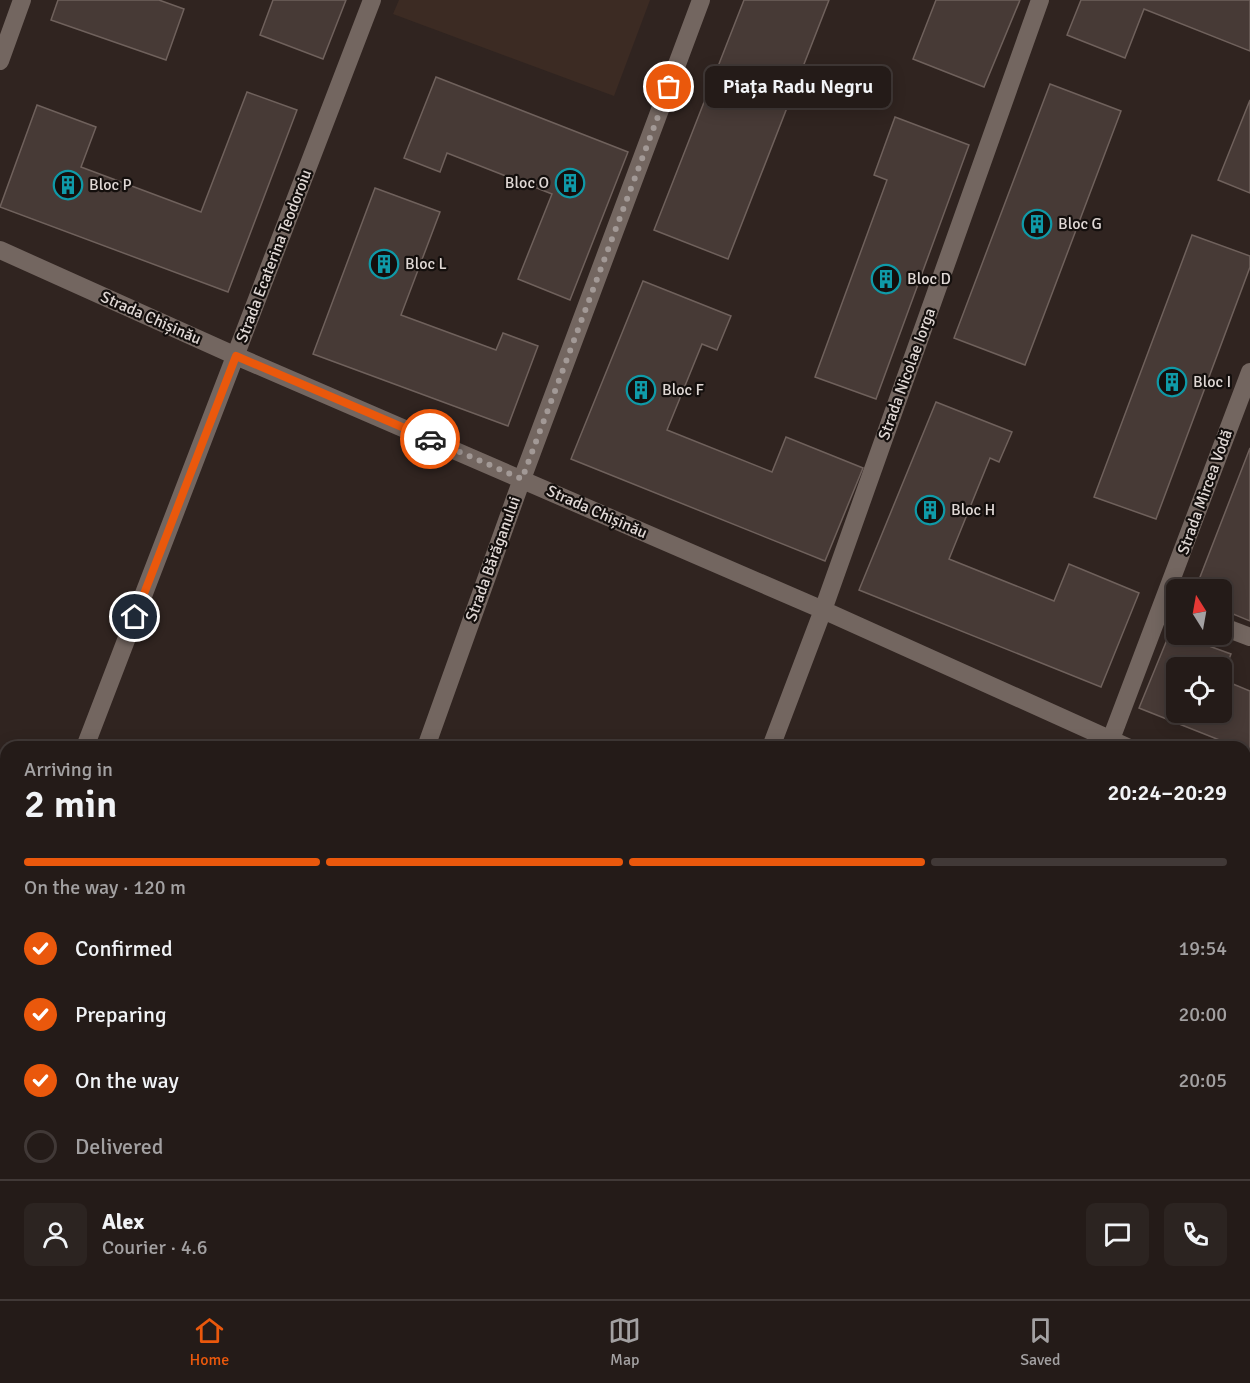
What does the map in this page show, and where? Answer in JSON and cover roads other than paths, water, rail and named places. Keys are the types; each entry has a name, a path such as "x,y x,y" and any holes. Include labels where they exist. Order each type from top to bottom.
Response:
{"street":[{"path":"0,61 22,0"},
{"name":"Strada Ecaterina Teodoroiu","path":"87,741 372,0"},
{"name":"Strada Bărăganului","path":"428,741 522,479 701,0"},
{"name":"Strada Nicolae Iorga","path":"773,741 823,610 1040,0"},
{"name":"Strada Chișinău","path":"0,250 236,356 823,610 1107,741"},
{"name":"Strada Mircea Vodă","path":"1179,579 1250,372"},
{"name":"Strada Mircea Vodă","path":"1118,741 1166,616"},
{"path":"1232,630 1250,637"}],"place":[{"name":"Piața Radu Negru","path":"669,87"},
{"name":"Bloc O","path":"570,183"},
{"name":"Bloc P","path":"68,185"},
{"name":"Bloc G","path":"1037,224"},
{"name":"Bloc L","path":"384,264"},
{"name":"Bloc D","path":"886,279"},
{"name":"Bloc I","path":"1172,382"},
{"name":"Bloc F","path":"641,390"},
{"name":"Bloc H","path":"930,510"}]}
